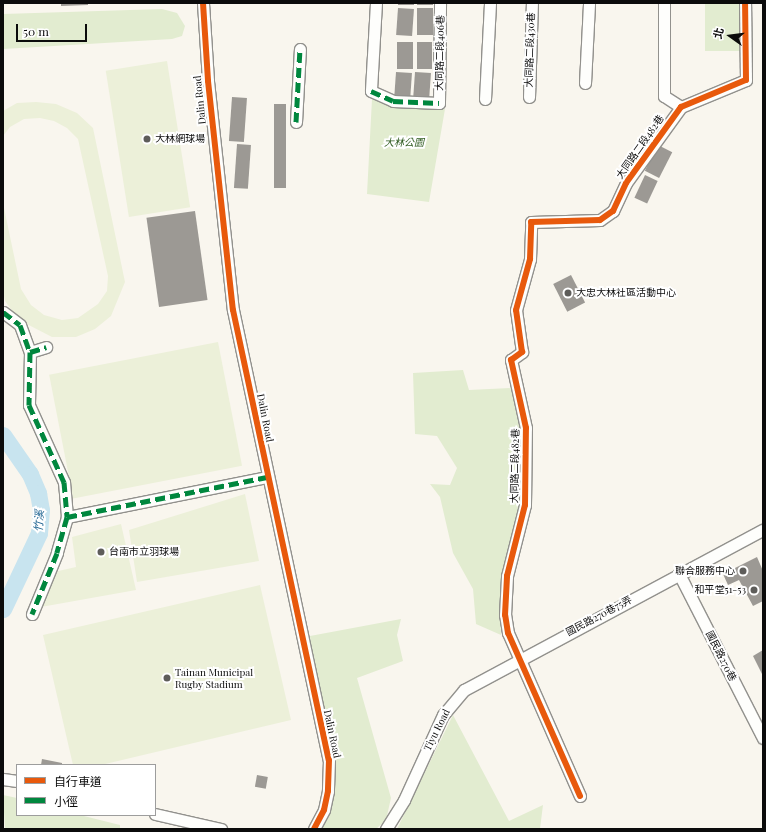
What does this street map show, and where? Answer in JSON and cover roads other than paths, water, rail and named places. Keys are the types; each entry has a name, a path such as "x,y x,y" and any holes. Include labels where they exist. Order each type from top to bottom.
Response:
{"street":[{"name":"Dalin Road","path":"203,3 208,81 229,286 267,477 329,760 328,791 324,810 314,829"},
{"name":"大同路二段406巷","path":"376,3 371,91 393,101 439,103 440,3"},
{"path":"485,99 490,3"},
{"name":"大同路二段430巷","path":"529,98 532,3"},
{"path":"585,84 590,3"},
{"path":"664,3 664,96 681,107 746,80 745,3"},
{"path":"296,122 300,49"},
{"name":"大同路二段482巷","path":"580,796 508,633 505,598 508,576 525,505 526,428 511,360 522,352 516,310 530,259 531,222 600,220 613,211 626,183 681,107"},
{"path":"3,312 20,325 30,352 29,405 64,482 68,517 57,553 32,614"},
{"path":"30,352 46,347"},
{"path":"68,517 267,477"},
{"name":"國民路270巷75弄","path":"519,658 763,530"},
{"name":"國民路270巷","path":"679,574 763,738"},
{"name":"Tiyu Road","path":"386,829 404,800 449,706 464,690 519,658"},
{"path":"156,814 221,829"}],"waterway":[{"name":"竹溪","path":"3,435 30,474 38,493 41,510 39,533 3,609"}],"place":[{"name":"大林網球場","path":"147,139"},
{"name":"大忠大林社區活動中心","path":"568,293"},
{"name":"台南市立羽球場","path":"101,552"},
{"name":"聯合服務中心","path":"743,571"},
{"name":"和平堂51-53","path":"754,590"},
{"name":"Tainan Municipal Rugby Stadium","path":"167,678"}],"park label":[{"name":"大林公園","path":"404,143"}]}
